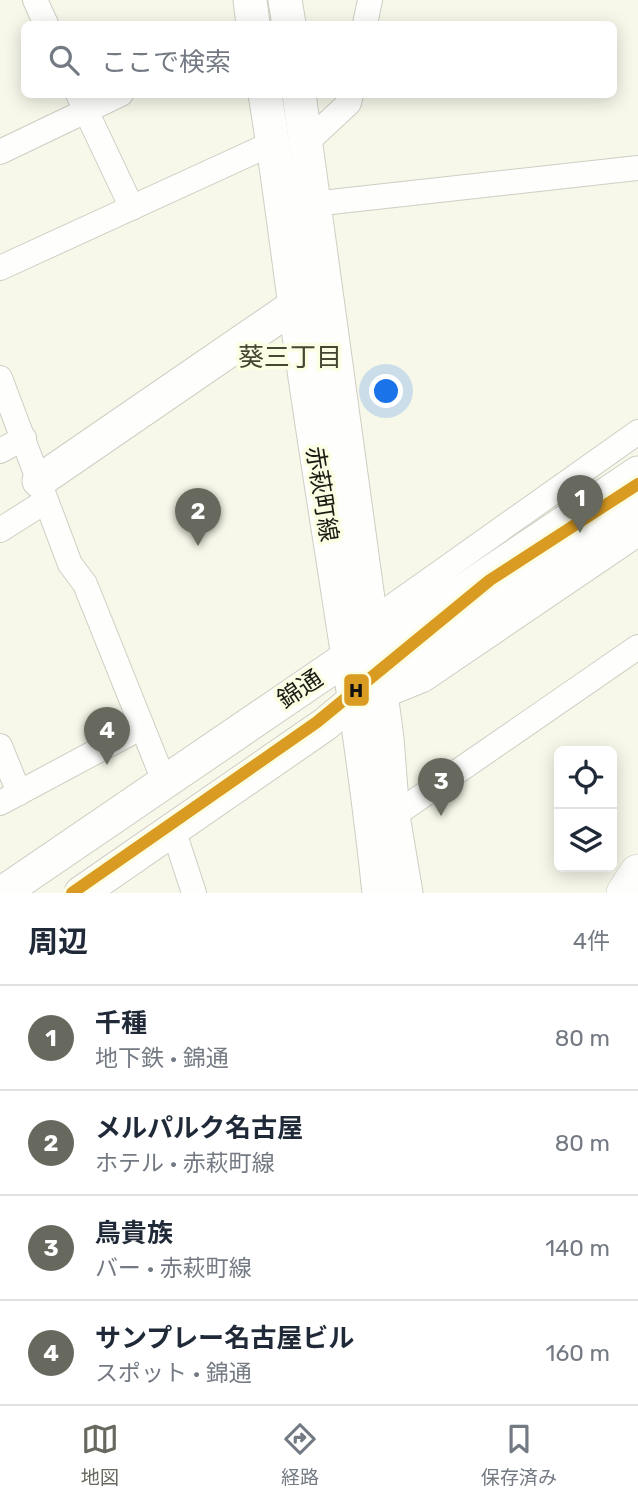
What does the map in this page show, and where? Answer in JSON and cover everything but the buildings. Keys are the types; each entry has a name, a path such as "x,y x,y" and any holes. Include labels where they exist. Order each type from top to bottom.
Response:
{"main road":[{"path":"625,893 638,873"}],"street":[{"path":"250,0 253,21"},
{"path":"285,0 288,21"},
{"path":"366,21 370,0"},
{"path":"0,152 82,103 104,98"},
{"name":"赤萩町線","path":"266,98 282,195 293,306 363,641"},
{"name":"赤萩町線","path":"300,98 327,298 363,641 371,693 379,893"},
{"path":"306,143 349,103 350,98"},
{"path":"82,103 132,208"},
{"path":"0,268 273,144"},
{"path":"313,204 638,168"},
{"path":"0,530 43,491 293,306 327,298"},
{"path":"0,378 70,564 85,584 164,781"},
{"path":"363,641 638,432"},
{"path":"0,451 24,438"},
{"name":"錦通","path":"81,893 371,693 408,656 638,473"},
{"name":"錦通","path":"2,893 363,641 418,621 502,579 638,503"},
{"path":"371,693 423,680 638,534"},
{"path":"393,816 638,646"},
{"name":"赤萩町線","path":"371,693 387,738 393,816 406,893"},
{"path":"0,746 10,798 142,727"},
{"path":"173,829 194,893"}],"transit line":[{"name":"H","path":"72,893 317,722 490,580 638,484"}],"place":[{"name":"千種","path":"580,533"},
{"name":"メルパルク名古屋","path":"198,546"},
{"name":"サンプレー名古屋ビル","path":"107,765"},
{"name":"鳥貴族","path":"441,816"}],"district":[{"name":"葵三丁目","path":"290,357"}]}
